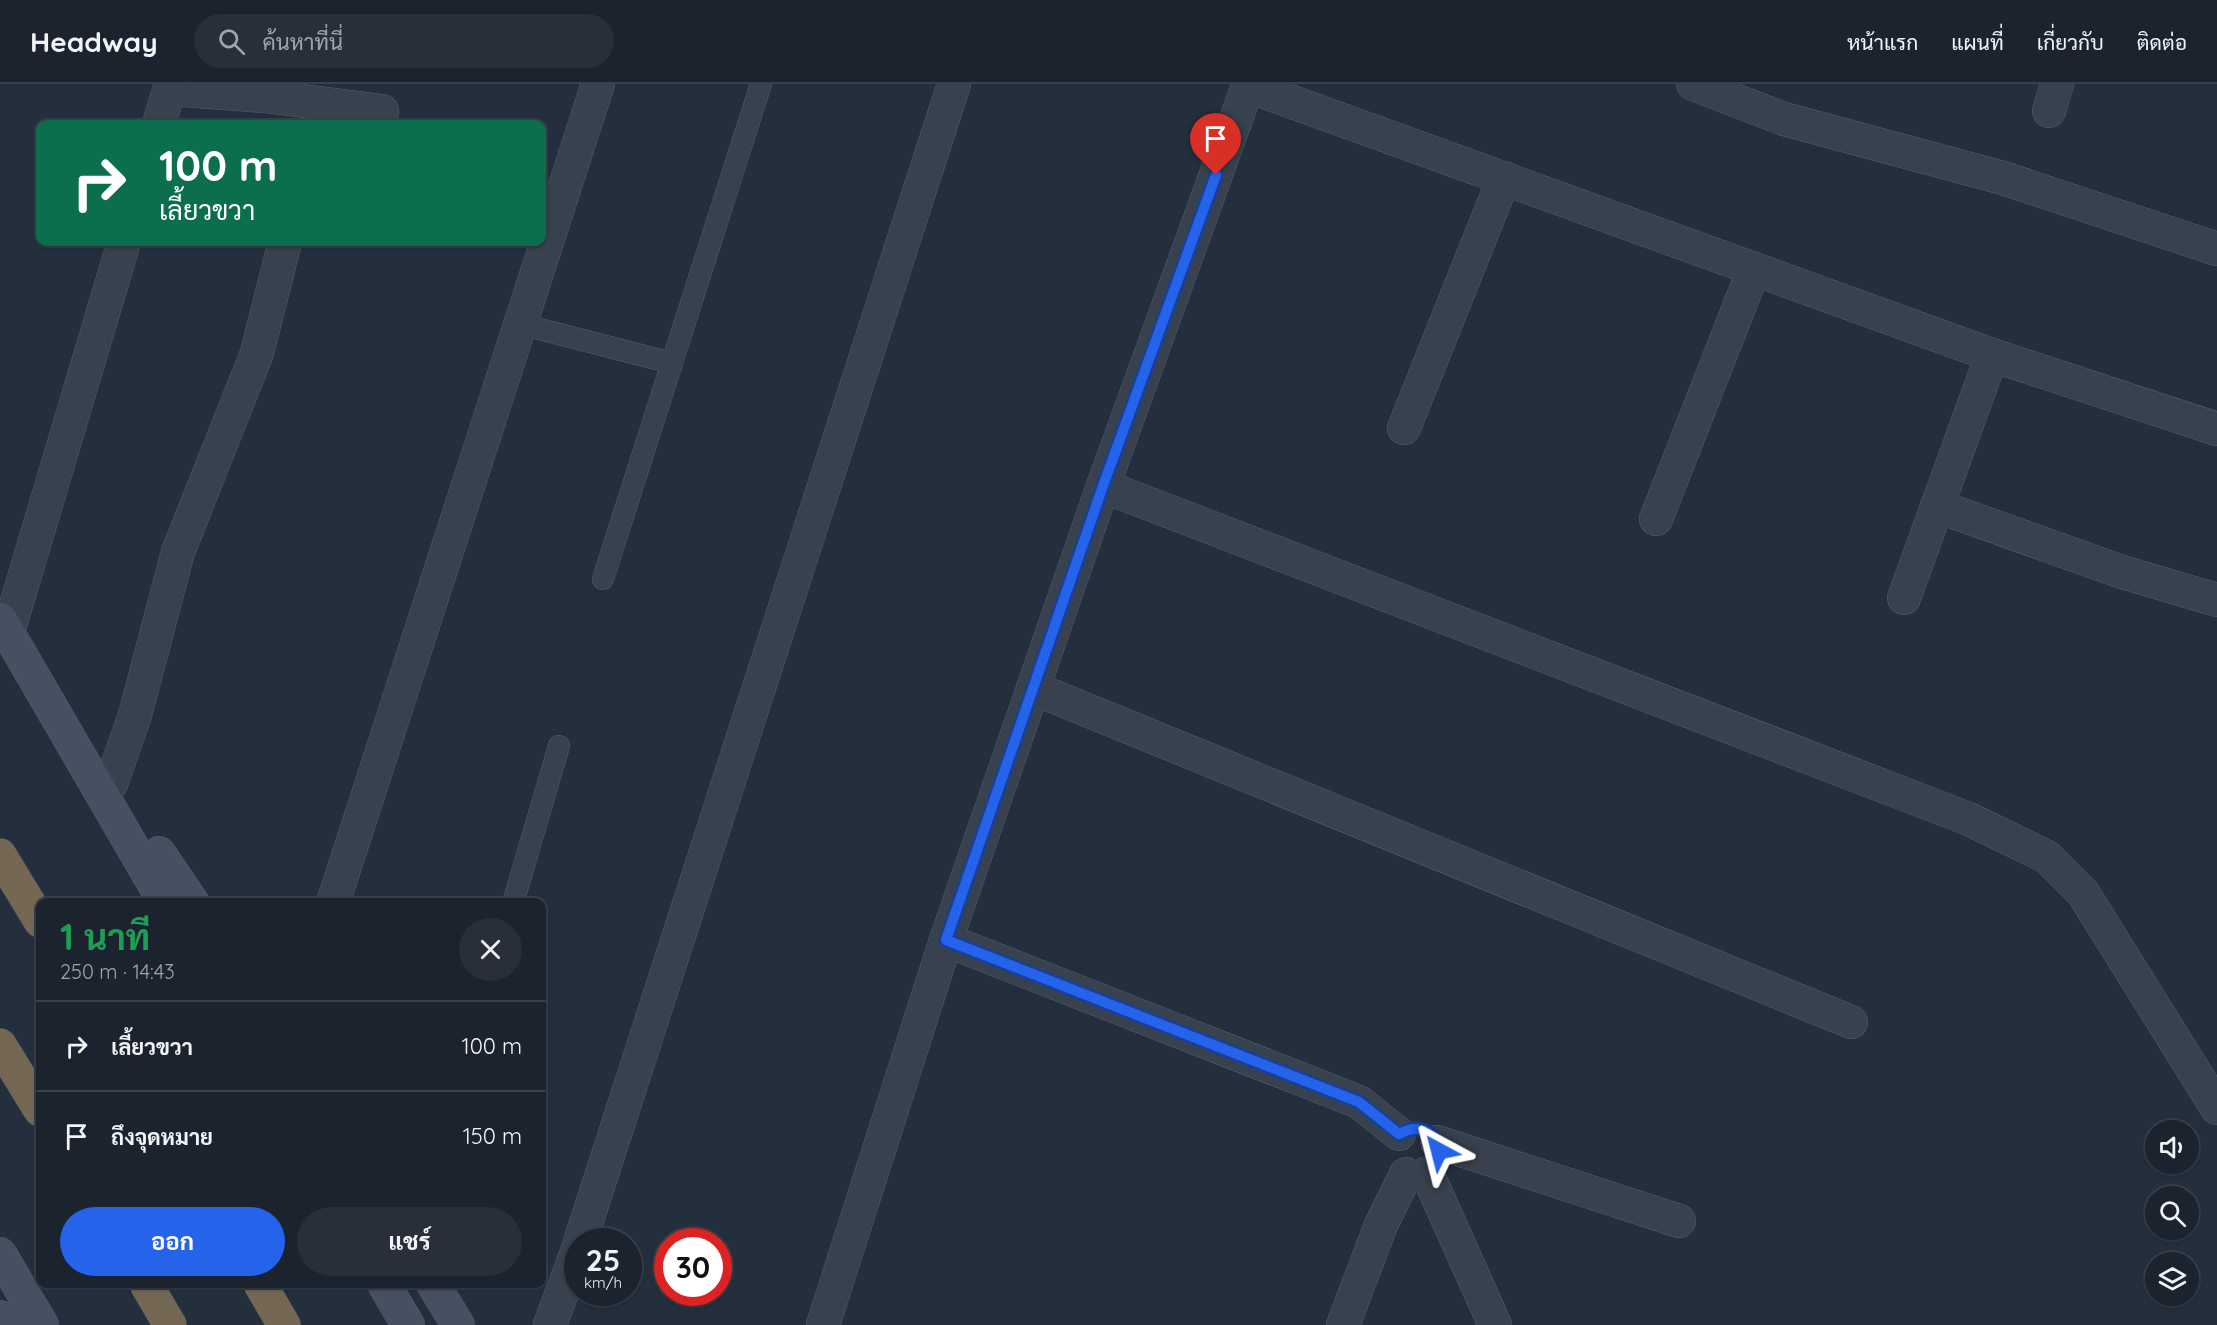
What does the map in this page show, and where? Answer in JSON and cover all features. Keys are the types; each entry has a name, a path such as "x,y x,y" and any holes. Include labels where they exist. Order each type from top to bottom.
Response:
{"highway":[{"path":"0,855 36,914"},
{"path":"0,1045 36,1104"},
{"path":"148,1288 170,1325"},
{"path":"262,1288 284,1325"}],"main road":[{"path":"4,626 162,898"},
{"path":"53,709 111,784 190,898"},
{"path":"0,1254 42,1325"},
{"path":"386,1288 408,1325"},
{"path":"435,1288 458,1325"},
{"path":"0,1317 28,1325"}],"street":[{"path":"546,244 598,84"},
{"path":"585,1228 954,84"},
{"path":"1693,84 1784,119 2003,178 2217,249"},
{"path":"160,120 171,86 264,96 312,113 382,111"},
{"path":"823,1325 946,940 1103,486 1248,86 1992,355 2217,429"},
{"path":"1404,428 1504,178"},
{"path":"4,626 123,246"},
{"path":"111,784 135,715 178,552 257,352 284,246"},
{"path":"335,898 545,246"},
{"path":"1656,519 1754,269"},
{"path":"1904,598 1992,355"},
{"path":"1103,486 1969,819 2048,857 2083,893 2217,1108"},
{"path":"1937,506 2122,572 2217,600"},
{"path":"1033,688 1851,1022"},
{"path":"946,940 1359,1102 1399,1134"},
{"path":"1437,1142 1438,1160 1434,1167 1416,1173 1399,1170 1391,1156 1394,1140 1399,1134 1409,1128 1420,1128 1430,1133 1437,1142 1679,1221"},
{"path":"1343,1325 1381,1225 1416,1173"},
{"path":"1416,1173 1495,1325"},
{"path":"550,1325 564,1287"}],"lane":[{"path":"603,579 761,84"},
{"path":"520,324 672,363"},
{"path":"514,898 559,746"}],"route":[{"path":"1216,175 1103,486 946,940 1359,1102 1399,1134 1409,1128 1420,1128 1430,1133 1437,1142 1439,1151"}]}
